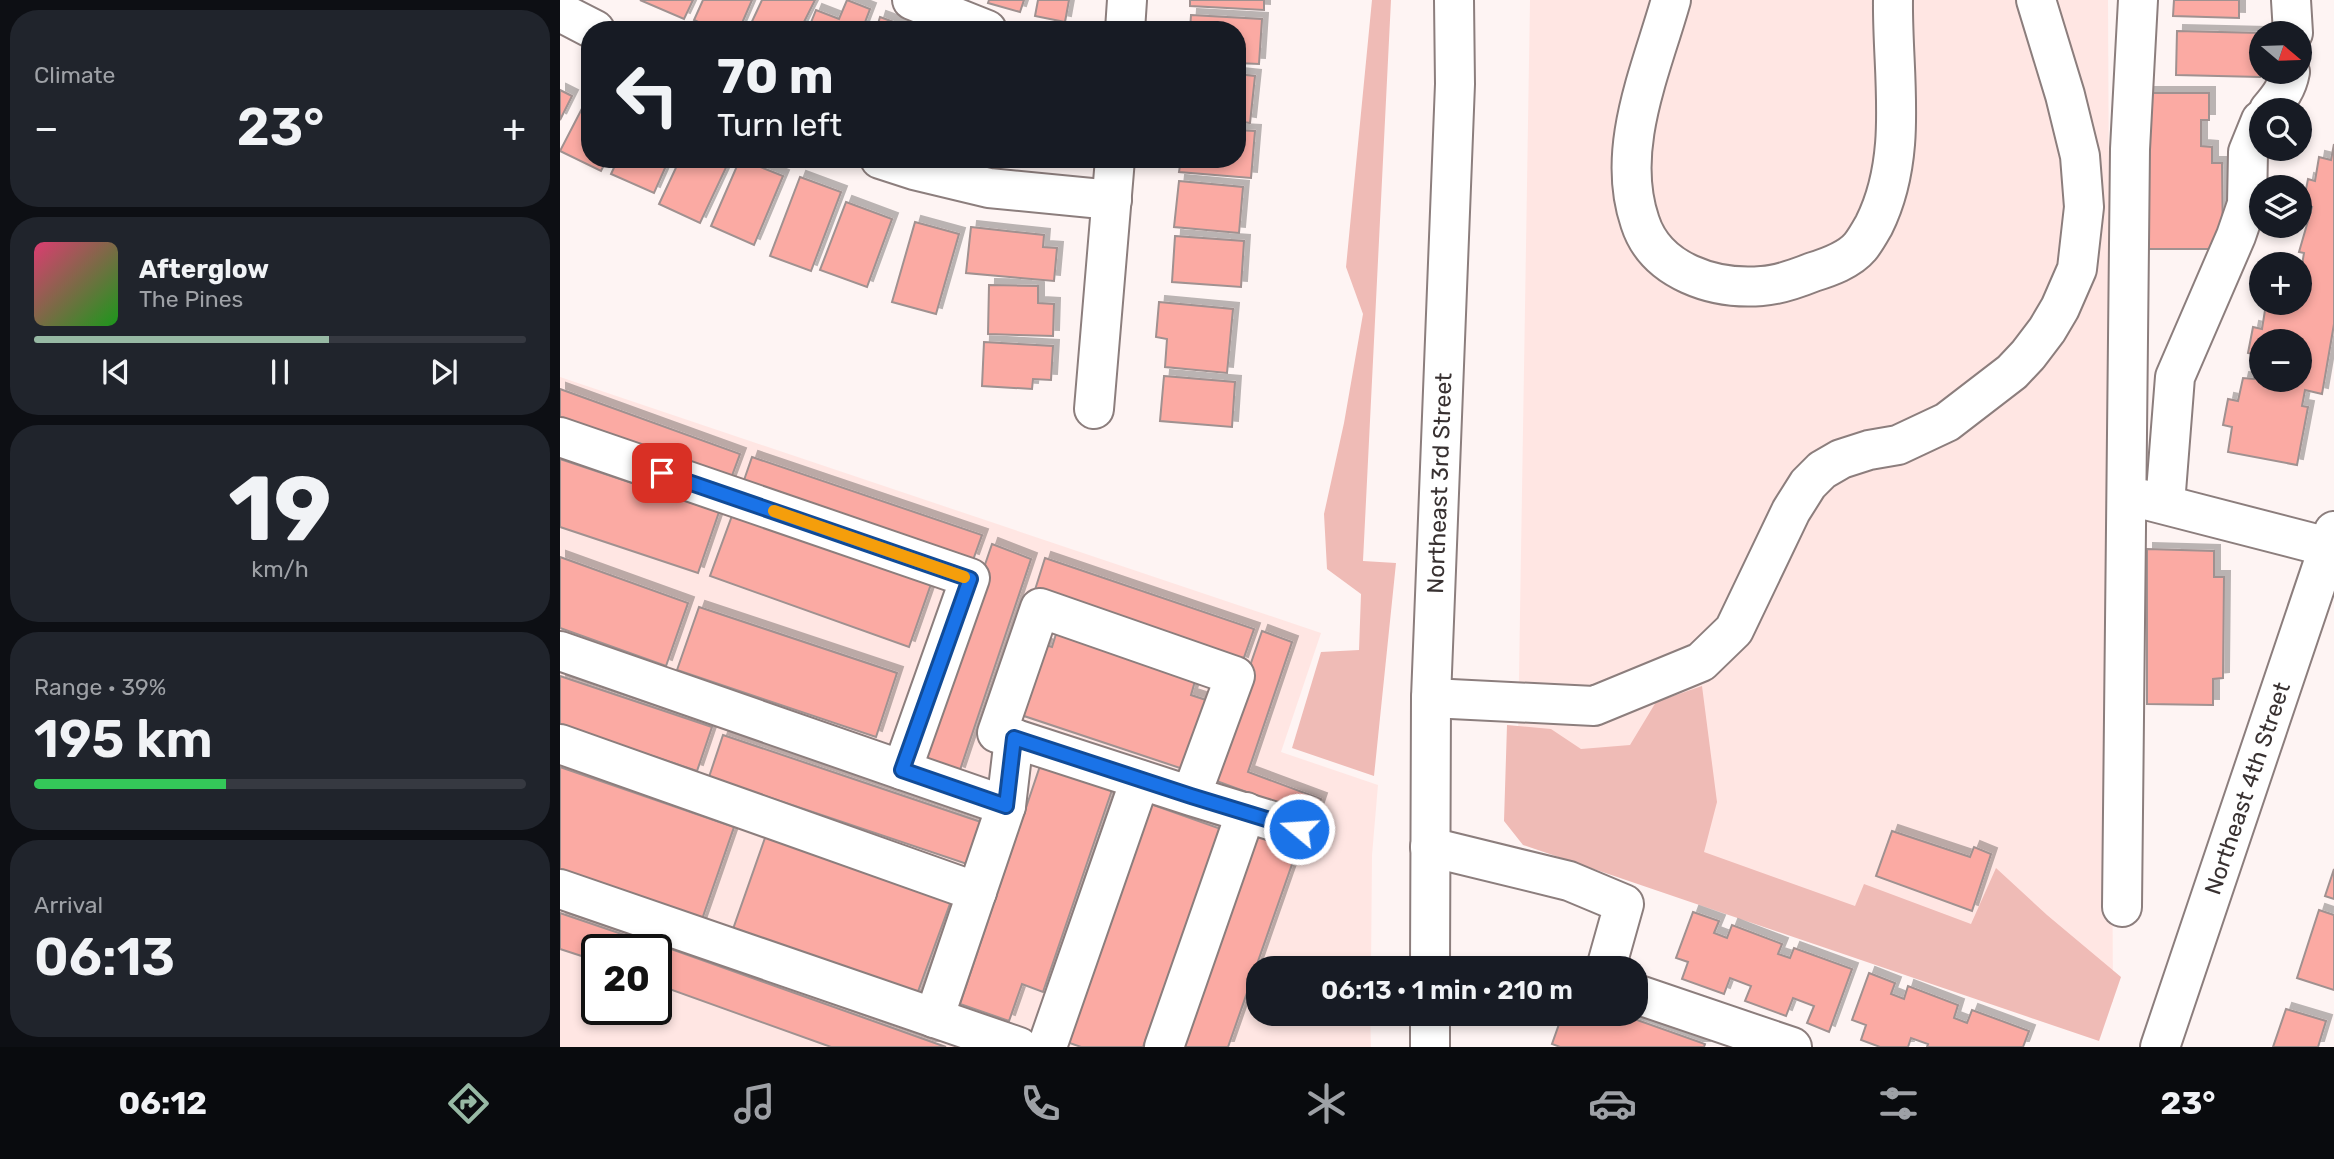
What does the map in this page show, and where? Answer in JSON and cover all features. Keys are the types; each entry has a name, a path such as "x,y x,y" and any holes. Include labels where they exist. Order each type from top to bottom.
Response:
{"street":[{"path":"912,0 964,21"},
{"path":"1126,21 1127,0"},
{"name":"Northeast 3rd Street","path":"1430,956 1432,698 1455,84 1454,0"},
{"path":"1671,0 1639,110 1632,148 1630,184 1640,224 1667,261 1693,276 1733,287 1765,286 1834,265 1858,249 1874,225 1893,163 1898,123 1892,43 1893,0"},
{"path":"1432,698 1594,706 1701,662 1734,630 1791,511 1808,484 1822,470 1851,456 1909,440 1947,422 2012,372 2028,355 2060,308 2077,269 2084,206 2080,156 2065,95 2036,0"},
{"path":"2122,907 2130,149 2138,0"},
{"path":"2291,0 2292,21"},
{"path":"560,12 581,23"},
{"path":"2165,504 2175,377 2236,236 2247,204 2249,150"},
{"path":"908,168 989,188 1112,200"},
{"path":"1094,409 1114,168"},
{"path":"560,437 970,579 902,770"},
{"path":"2126,496 2331,539"},
{"name":"Northeast 4th Street","path":"2160,1047 2331,539"},
{"path":"1191,796 1235,676 1040,608 997,733 1140,780 1191,796 1246,812 1299,829"},
{"path":"560,651 1006,806"},
{"path":"934,1018 1006,806 1014,738"},
{"path":"560,744 977,892"},
{"path":"1047,1047 1140,780"},
{"path":"1164,1047 1246,812"},
{"path":"1430,847 1569,881 1624,904 1609,956"},
{"path":"560,889 1019,1047"},
{"path":"1648,997 1792,1047"},
{"path":"1430,1026 1430,1047"}],"shaded area":[{"path":"1372,0 1391,0 1363,561 1396,563 1374,776 1292,748 1321,652 1359,650 1361,594 1327,569 1324,514 1344,423 1363,314 1346,267"},
{"path":"1530,0 2108,0 2113,1002 1517,798"},
{"path":"560,377 1321,633 1281,752 1378,785 1372,855 1371,956 1246,956 1246,1026 1370,1026 1371,1047 560,1047"},
{"path":"1702,686 1717,802 1704,852 1855,906 1864,884 1971,924 1996,868 2121,977 2099,1041 1523,845 1504,821 1507,725 1551,729 1581,749 1630,745 1656,702"}],"building":[{"path":"640,0 693,0 684,19"},
{"path":"703,0 752,0 743,21 694,20"},
{"path":"762,0 815,0 804,21 752,21"},
{"path":"847,0 870,9 865,21 812,21 816,10 839,19"},
{"path":"989,0 1024,0 1020,12 988,3"},
{"path":"1038,0 1069,0 1065,21 1035,16"},
{"path":"1190,0 1264,0 1264,10 1190,6"},
{"path":"2174,0 2239,0 2239,18 2173,16"},
{"path":"1191,15 1262,19 1259,64 1246,63 1246,21 1191,21"},
{"path":"2177,31 2249,33 2249,77 2176,75"},
{"path":"1246,75 1255,76 1250,123 1246,122"},
{"path":"560,90 572,96 560,120"},
{"path":"2146,93 2209,93 2209,120 2201,120 2201,146 2212,147 2212,163 2222,163 2223,249 2147,249"},
{"path":"581,110 581,161 560,151"},
{"path":"1246,130 1255,131 1251,178 1179,172 1180,168 1246,168"},
{"path":"2334,144 2334,324 2322,394 2312,392 2312,329 2262,329 2264,315 2312,315 2312,252 2299,252 2303,238 2312,238 2312,180 2315,181 2319,157 2331,160"},
{"path":"614,168 665,168 654,193 611,174"},
{"path":"676,168 726,168 700,223 659,204"},
{"path":"736,168 763,168 783,176 754,245 711,226"},
{"path":"800,177 841,192 811,271 770,256"},
{"path":"1179,181 1243,187 1239,233 1174,227"},
{"path":"846,202 892,219 867,287 820,270"},
{"path":"915,222 959,234 936,314 892,302"},
{"path":"971,227 1044,235 1043,247 1057,248 1054,281 966,273"},
{"path":"1175,236 1244,241 1241,287 1172,282"},
{"path":"989,285 1038,286 1038,303 1054,304 1053,336 988,334"},
{"path":"1159,302 1233,309 1227,373 1165,367 1167,339 1156,337"},
{"path":"984,342 1053,346 1051,380 1033,379 1032,389 982,386"},
{"path":"1164,376 1235,382 1232,427 1160,421"},
{"path":"2243,378 2249,379 2249,392 2305,392 2302,406 2308,407 2297,465 2228,452 2232,427 2223,425 2228,399 2238,401"},
{"path":"560,389 740,454 730,481 560,420"},
{"path":"752,457 982,535 973,560 743,483"},
{"path":"560,459 719,512 698,573 560,527"},
{"path":"733,513 931,584 909,647 710,576"},
{"path":"992,544 1031,559 959,773 919,759"},
{"path":"2147,549 2214,551 2214,577 2224,577 2223,678 2213,679 2213,705 2147,704"},
{"path":"560,557 688,603 666,666 560,628"},
{"path":"1045,558 1254,629 1242,663 1034,593"},
{"path":"699,607 897,673 876,737 677,670"},
{"path":"1262,631 1292,642 1248,772 1321,799 1315,817 1211,779"},
{"path":"1056,634 1195,681 1191,695 1206,700 1183,769 1015,713 1039,643 1052,647"},
{"path":"560,676 712,727 697,771 560,725"},
{"path":"723,735 981,822 967,864 709,777"},
{"path":"1040,766 1112,790 1043,992 1022,984 1009,1021 960,1004"},
{"path":"560,767 734,827 700,925 560,876"},
{"path":"1145,802 1221,829 1143,1047 1081,1047 1061,1040"},
{"path":"1892,831 1970,857 1974,847 1991,854 1972,911 1876,876"},
{"path":"1251,833 1297,850 1260,956 1246,956 1246,996 1228,1047 1176,1047"},
{"path":"766,835 951,901 916,997 732,932"},
{"path":"2334,869 2334,899 2325,896"},
{"path":"2319,910 2334,915 2334,990 2297,978"},
{"path":"1693,912 1719,921 1714,933 1727,938 1732,925 1782,944 1778,954 1790,958 1794,948 1852,969 1829,1032 1807,1023 1814,1006 1793,998 1786,1016 1745,1001 1751,986 1730,978 1724,994 1682,979 1688,962 1676,958"},
{"path":"560,913 622,934 581,934 581,956 560,949"},
{"path":"672,949 946,1047 831,1047 672,990"},
{"path":"1869,973 1895,983 1891,994 1904,999 1908,986 1958,1005 1954,1018 1967,1023 1972,1010 2029,1031 2023,1047 1927,1047 1928,1044 1911,1038 1908,1047 1880,1047 1861,1040 1866,1025 1852,1020"},
{"path":"2286,1009 2326,1021 2318,1047 2273,1047"},
{"path":"1648,1024 1705,1044 1704,1047 1560,1047 1552,1044 1558,1026 1648,1026"}],"slow traffic":[{"path":"774,511 964,577"}],"route":[{"path":"662,473 970,579 902,770 1006,806 1014,738 1299,829"}]}
